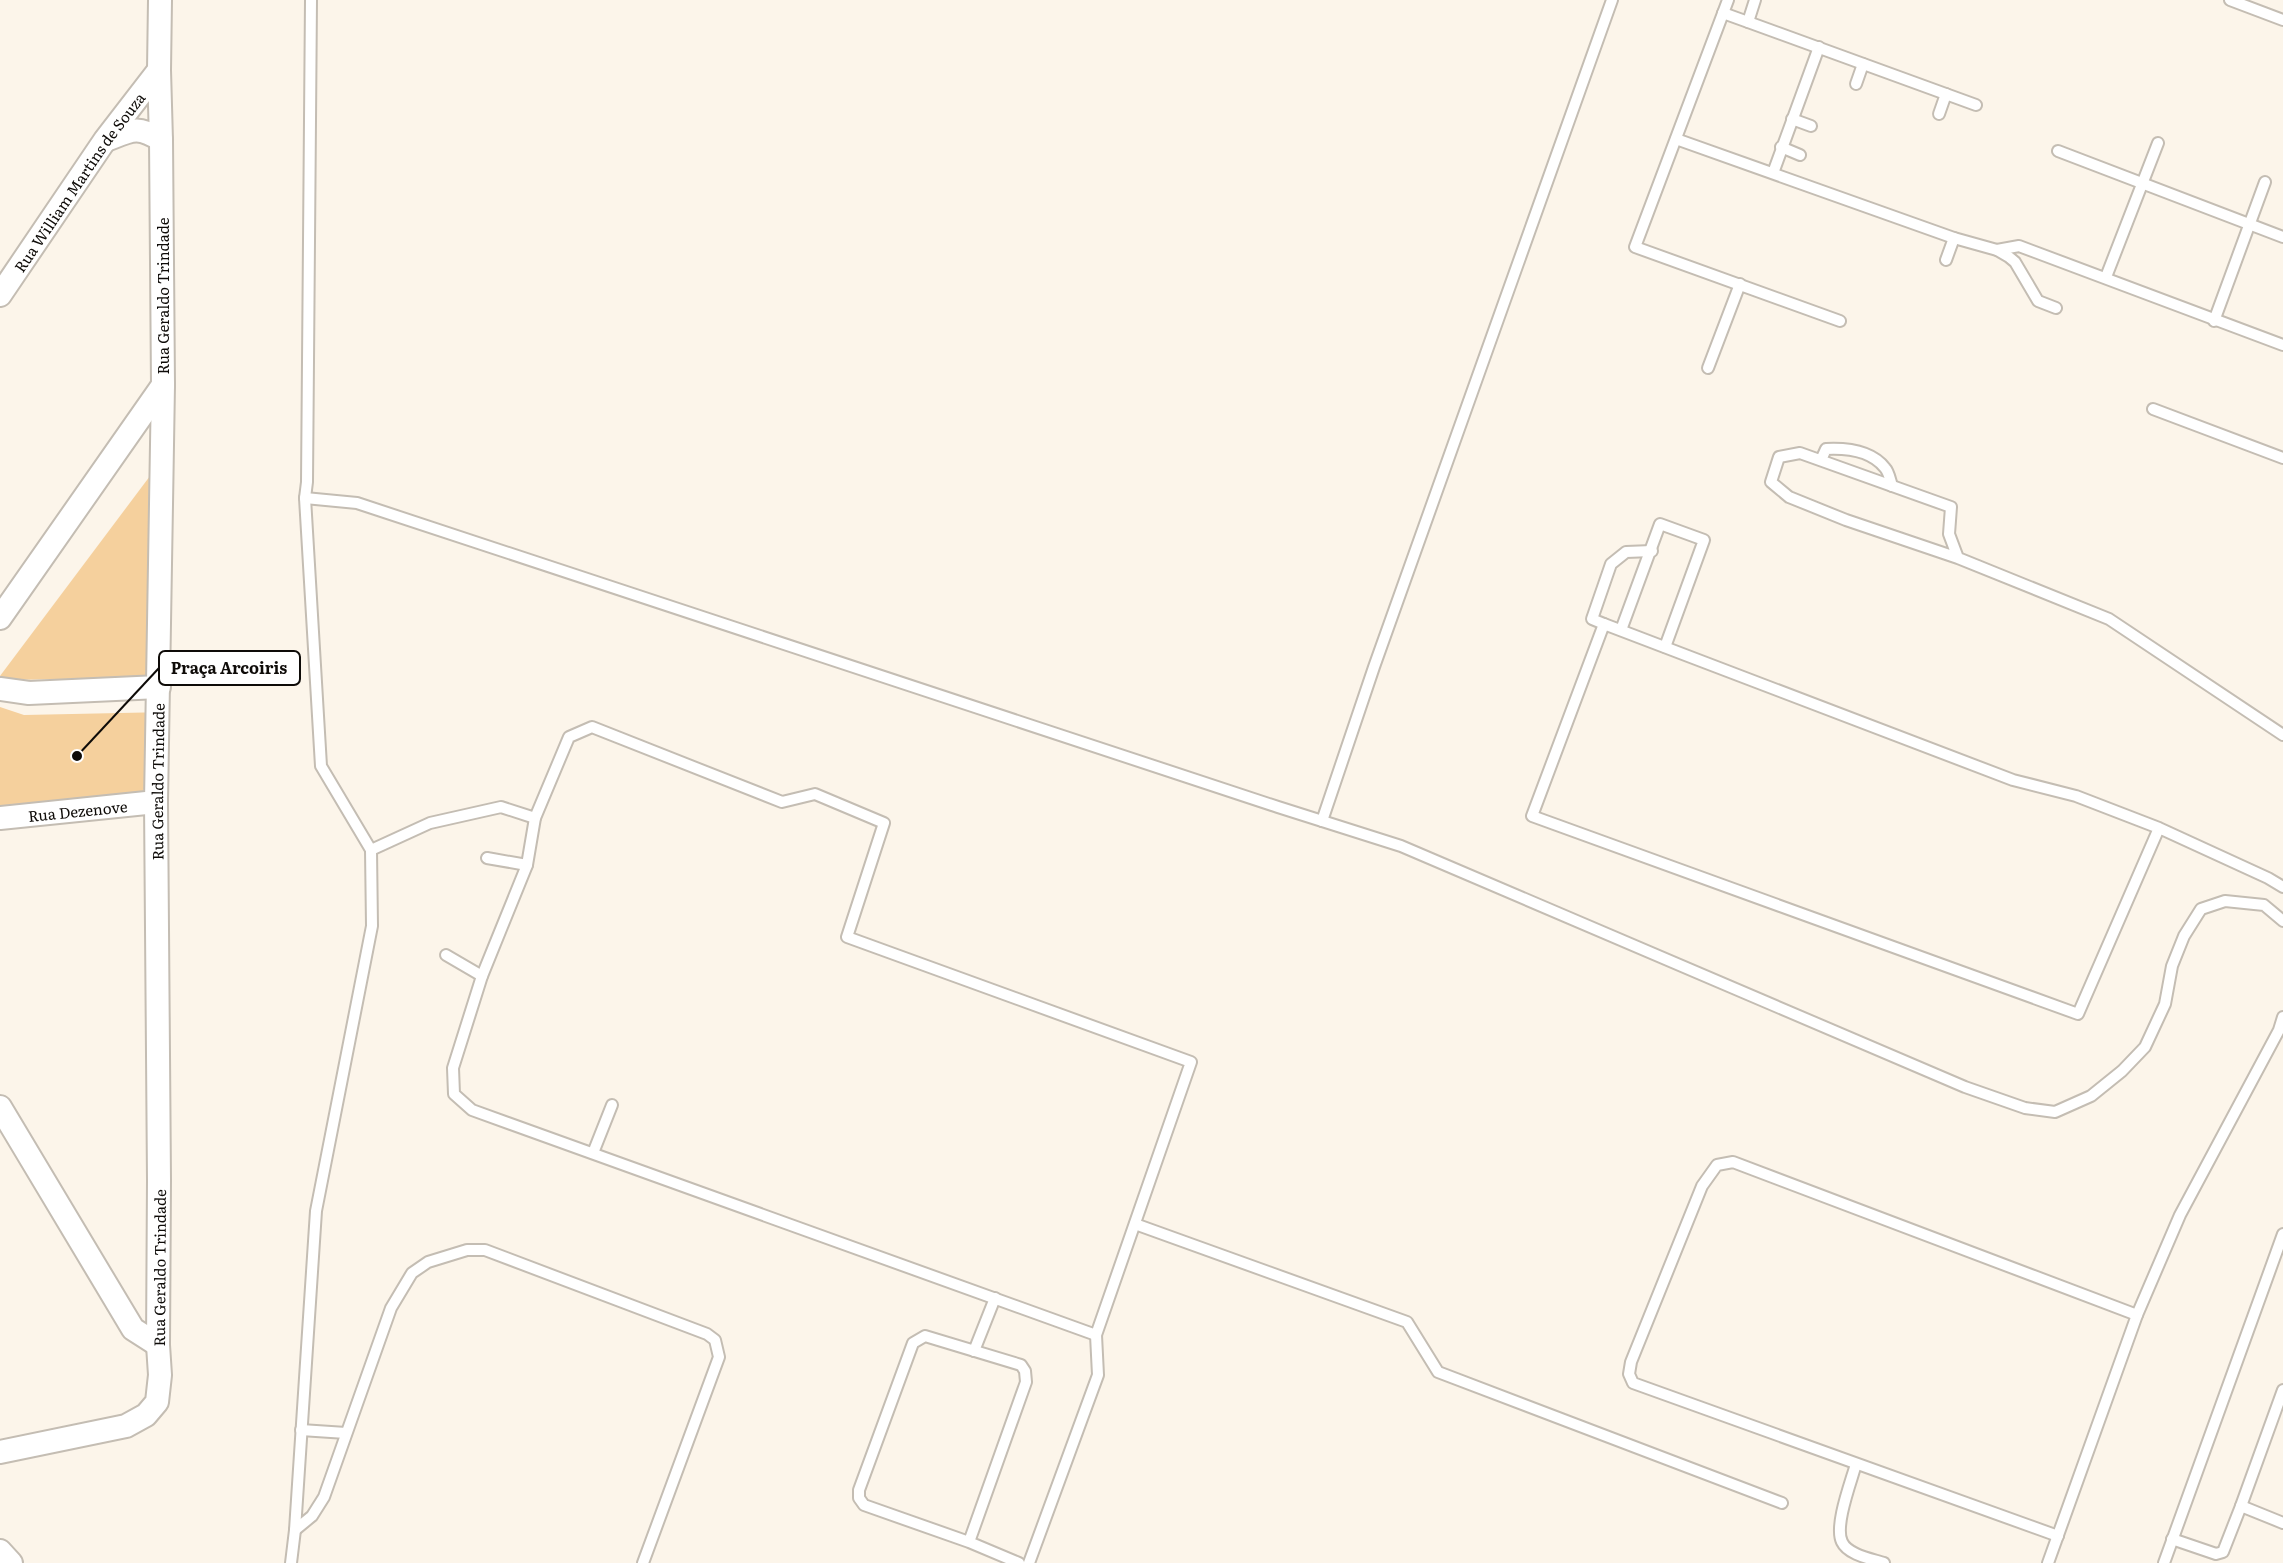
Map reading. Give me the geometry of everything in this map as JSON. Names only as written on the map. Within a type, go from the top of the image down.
[{"type":"street","name":"Rua Geraldo Trindade","points":[[0,1452],[126,1426],[146,1415],[157,1402],[160,1375],[156,802],[163,385],[160,0]]},
{"type":"street","name":"Rua William Martins de Souza","points":[[0,295],[105,140],[159,70]]},
{"type":"street","points":[[105,140],[134,129],[150,133],[161,140]]},
{"type":"street","points":[[0,618],[163,385]]},
{"type":"street","points":[[0,689],[29,693],[159,687]]},
{"type":"street","name":"Rua Dezenove","points":[[0,818],[156,802]]},
{"type":"street","points":[[0,1107],[134,1329],[158,1345]]},
{"type":"street","points":[[0,1551],[11,1563]]},
{"type":"lane","points":[[291,1563],[316,1211],[372,926],[371,850],[321,766],[305,498],[308,470],[311,0]]},
{"type":"lane","points":[[1322,822],[1374,667],[1612,0]]},
{"type":"lane","points":[[1728,0],[1635,247],[1840,321]]},
{"type":"lane","points":[[1748,21],[1755,0]]},
{"type":"lane","points":[[2230,0],[2283,20]]},
{"type":"lane","points":[[1723,13],[1976,105]]},
{"type":"lane","points":[[1773,173],[1819,47]]},
{"type":"lane","points":[[1856,84],[1863,64]]},
{"type":"lane","points":[[1939,114],[1946,94]]},
{"type":"lane","points":[[1792,119],[1812,126]]},
{"type":"lane","points":[[1676,139],[1954,238],[1997,250],[2015,262],[2038,301],[2056,308]]},
{"type":"lane","points":[[2106,277],[2158,143]]},
{"type":"lane","points":[[1781,147],[1800,155]]},
{"type":"lane","points":[[2058,151],[2283,237]]},
{"type":"lane","points":[[2214,321],[2265,182]]},
{"type":"lane","points":[[1947,260],[1954,238]]},
{"type":"lane","points":[[1997,250],[2019,246],[2283,345]]},
{"type":"lane","points":[[1708,368],[1740,285]]},
{"type":"lane","points":[[2153,409],[2283,458]]},
{"type":"lane","points":[[1821,460],[1826,449],[1843,448],[1871,455],[1886,469],[1892,486]]},
{"type":"lane","points":[[1958,558],[1949,534],[1951,507],[1800,453],[1779,457],[1771,482],[1789,497],[1846,520],[1958,558],[2109,619],[2283,735]]},
{"type":"lane","points":[[305,498],[357,503],[1322,822],[1401,846],[1965,1087],[2025,1108],[2055,1112],[2091,1096],[2122,1071],[2145,1047],[2165,1004],[2172,966],[2184,936],[2201,909],[2225,901],[2264,905],[2283,921]]},
{"type":"lane","points":[[1621,630],[1652,551],[1660,524],[1683,532],[1704,541],[1665,647]]},
{"type":"lane","points":[[1652,551],[1626,552],[1611,564],[1592,619],[2013,780],[2076,796],[2160,828],[2283,887]]},
{"type":"lane","points":[[1604,624],[1532,816],[2078,1014],[2160,828]]},
{"type":"lane","points":[[1029,1563],[1098,1375],[1096,1335],[1191,1062],[848,937],[884,823],[815,794],[782,802],[592,728],[569,738],[535,818],[527,865],[482,976],[453,1068],[454,1094],[472,1110],[1096,1335]]},
{"type":"lane","points":[[371,850],[430,823],[501,807],[535,818]]},
{"type":"lane","points":[[487,858],[527,865]]},
{"type":"lane","points":[[446,956],[482,976]]},
{"type":"lane","points":[[2048,1563],[2137,1315],[2180,1215],[2279,1030],[2283,1017]]},
{"type":"lane","points":[[592,1153],[612,1105]]},
{"type":"lane","points":[[2058,1536],[1633,1383],[1629,1374],[1630,1362],[1702,1185],[1717,1165],[1733,1162],[2137,1315]]},
{"type":"lane","points":[[1135,1224],[1407,1322],[1437,1372],[1782,1503]]},
{"type":"lane","points":[[2164,1563],[2283,1234]]},
{"type":"lane","points":[[295,1530],[312,1516],[324,1497],[391,1308],[412,1273],[428,1262],[467,1250],[484,1250],[707,1334],[715,1340],[719,1357],[643,1563]]},
{"type":"lane","points":[[974,1351],[995,1298]]},
{"type":"lane","points":[[969,1542],[1026,1382],[1025,1371],[1021,1365],[925,1336],[913,1343],[859,1490],[859,1498],[864,1504],[969,1542],[1019,1563]]},
{"type":"lane","points":[[2172,1539],[2216,1554],[2223,1552],[2283,1390]]},
{"type":"lane","points":[[301,1430],[346,1433]]},
{"type":"lane","points":[[1856,1464],[1839,1526],[1842,1543],[1851,1551],[1884,1563]]},
{"type":"lane","points":[[2241,1506],[2283,1523]]},
{"type":"lane","points":[[1847,1563],[1851,1551]]},
{"type":"shaded area","points":[[156,468],[147,678],[0,680],[0,676]]},
{"type":"shaded area","points":[[0,707],[24,715],[168,712],[141,798],[0,815]]},
{"type":"place","name":"Praça Arcoiris","points":[[77,756]]}]
